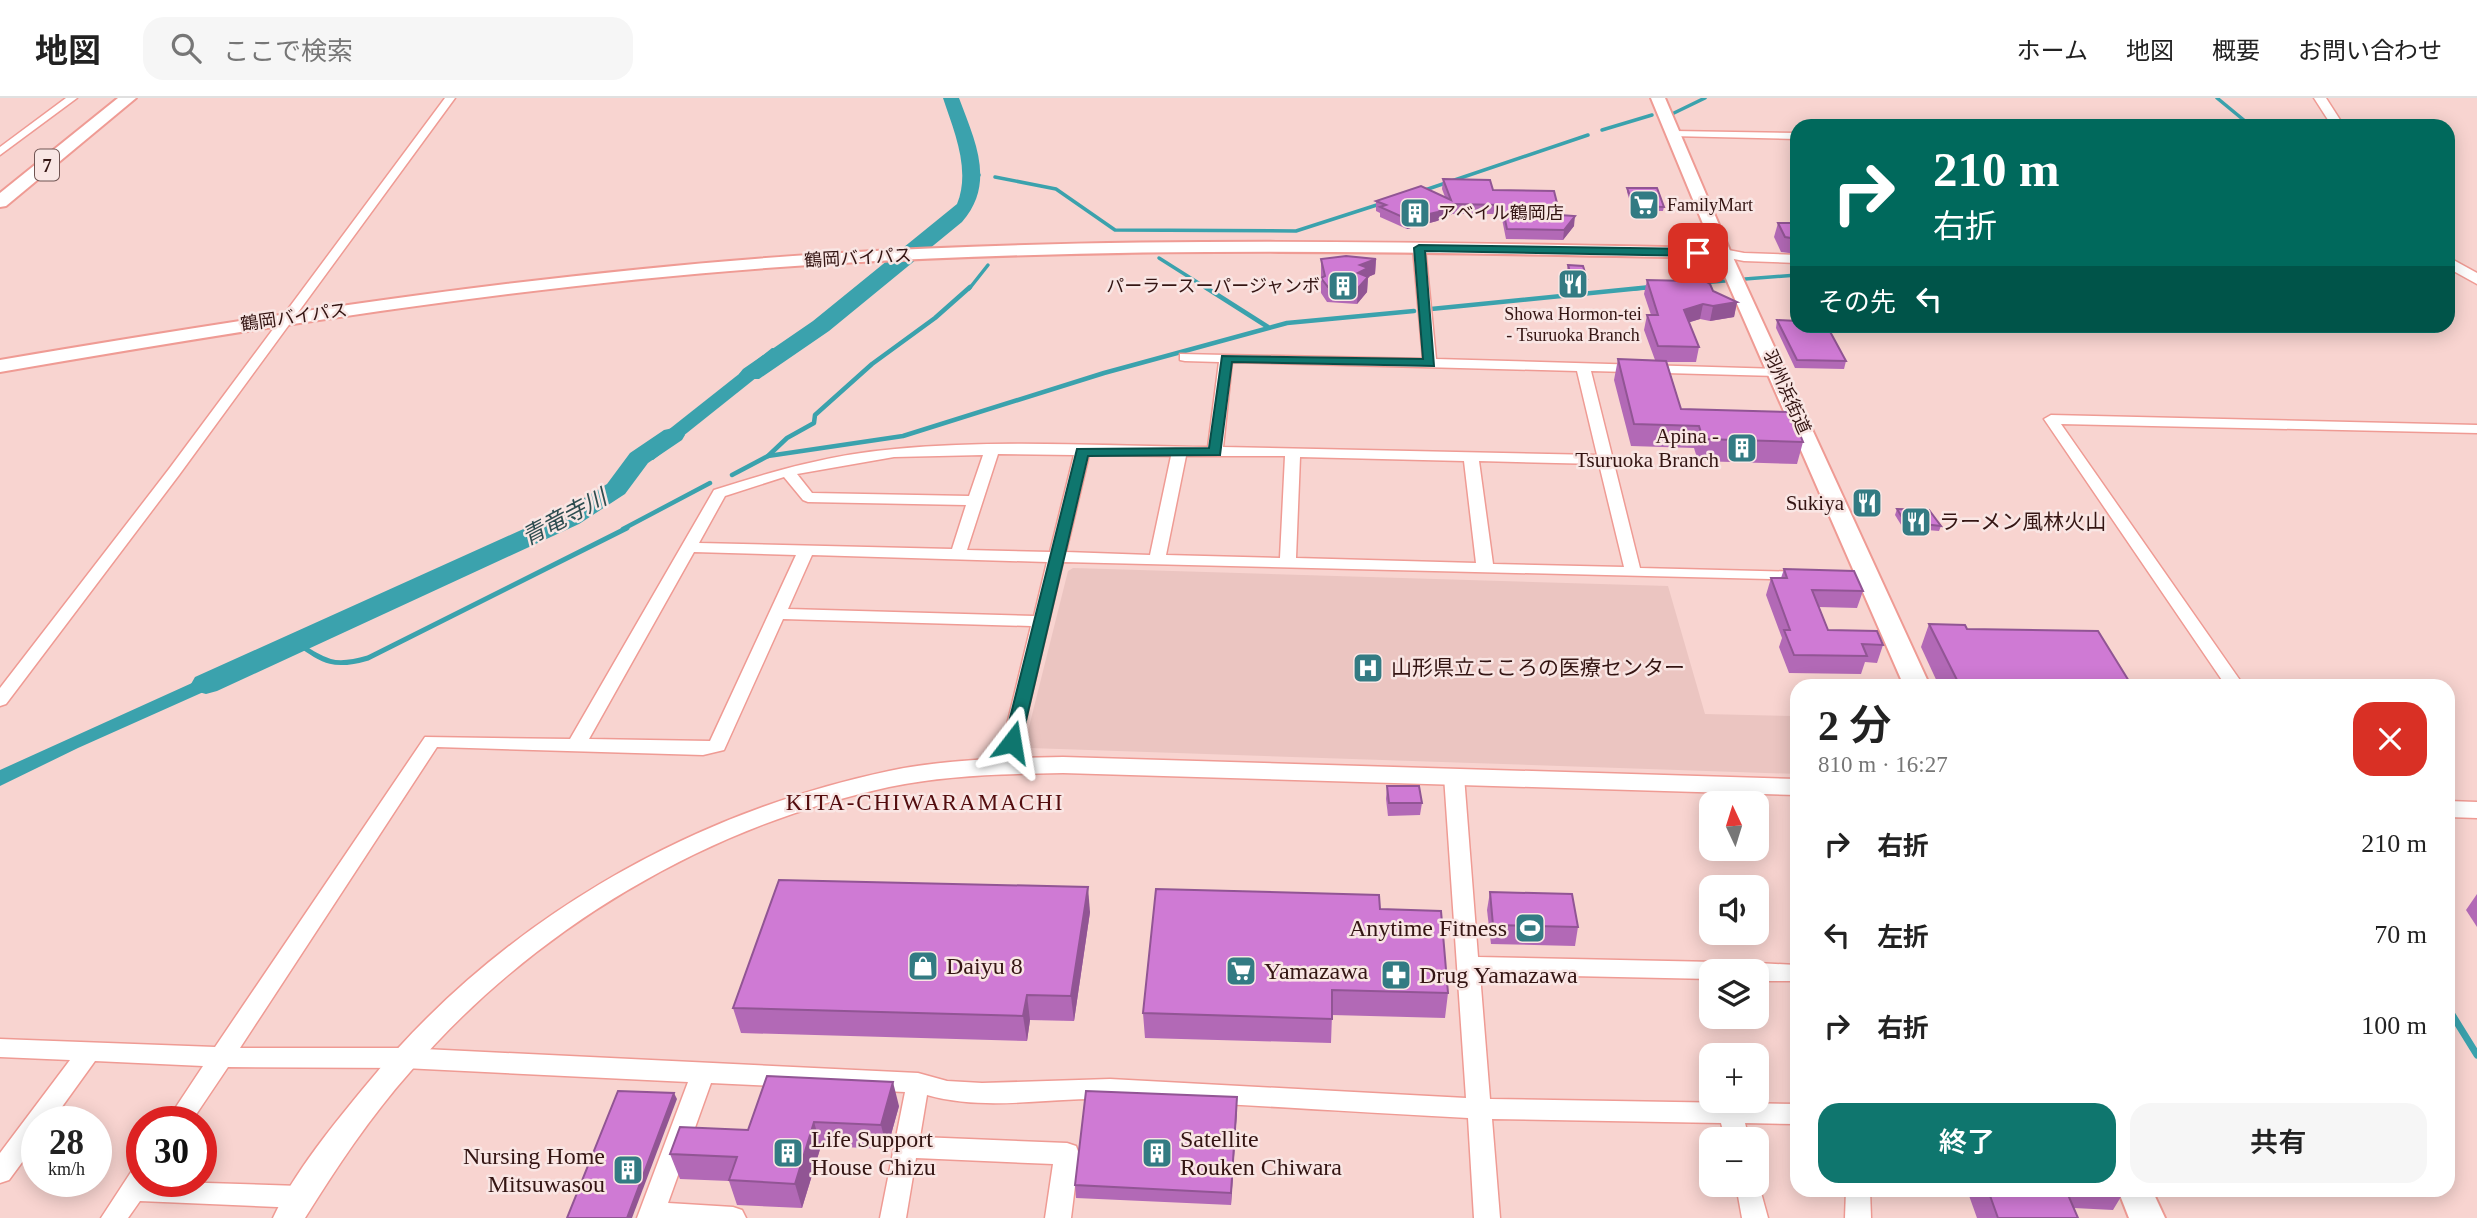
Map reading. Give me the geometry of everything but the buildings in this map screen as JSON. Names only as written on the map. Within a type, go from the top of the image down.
[{"type":"highway","name":"7","points":[[0,202],[128,98]]},
{"type":"main road","name":"羽州浜街道","points":[[1658,98],[1864,579],[1914,679]]},
{"type":"main road","name":"鶴岡バイパス","points":[[0,366],[288,317],[610,278],[852,258],[1191,248],[1419,248],[1723,253]]},
{"type":"main road","points":[[2138,1197],[2147,1218]]},
{"type":"street","points":[[0,152],[72,98]]},
{"type":"street","points":[[0,700],[450,98]]},
{"type":"street","points":[[2320,98],[2334,119]]},
{"type":"street","points":[[1674,134],[1790,136]]},
{"type":"street","points":[[1419,248],[1430,363]]},
{"type":"street","points":[[1723,253],[1744,257],[1790,259]]},
{"type":"street","points":[[2455,266],[2477,280]]},
{"type":"street","points":[[1185,357],[1777,372]]},
{"type":"street","points":[[1215,452],[1226,358]]},
{"type":"street","points":[[1583,367],[1633,572]]},
{"type":"street","points":[[2230,679],[2051,419],[2477,429]]},
{"type":"street","points":[[576,746],[719,494],[787,471],[894,453],[992,450],[1293,452],[1606,460]]},
{"type":"street","points":[[958,554],[992,450]]},
{"type":"street","points":[[1006,766],[1082,452]]},
{"type":"street","points":[[1157,559],[1179,452]]},
{"type":"street","points":[[1288,563],[1293,452]]},
{"type":"street","points":[[1471,457],[1485,568]]},
{"type":"street","points":[[787,471],[808,497],[975,501]]},
{"type":"street","points":[[687,547],[1815,577]]},
{"type":"street","points":[[189,1106],[432,741],[704,750],[717,746],[806,550]]},
{"type":"street","points":[[777,614],[1042,621]]},
{"type":"street","points":[[217,1196],[294,1208],[355,1120],[404,1058],[504,961],[550,927],[653,864],[758,817],[848,789],[922,774],[1006,766],[1114,765],[1790,787]]},
{"type":"street","points":[[1454,776],[1487,1218]]},
{"type":"street","points":[[2455,809],[2477,810]]},
{"type":"street","points":[[1468,965],[1699,971]]},
{"type":"street","points":[[1769,972],[1790,973]]},
{"type":"street","points":[[0,1048],[222,1056],[404,1058],[704,1071],[918,1083],[947,1091],[982,1093],[1164,1091],[1479,1109],[1699,1112]]},
{"type":"street","points":[[49,1106],[90,1051]]},
{"type":"street","points":[[704,1071],[651,1216],[733,1218]]},
{"type":"street","points":[[893,1218],[918,1083]]},
{"type":"street","points":[[1734,1127],[1731,1113],[1790,1114]]},
{"type":"street","points":[[0,1172],[21,1144]]},
{"type":"street","points":[[906,1147],[1067,1154],[1058,1218]]},
{"type":"street","points":[[114,1218],[128,1197]]},
{"type":"street","points":[[1751,1197],[1755,1218]]},
{"type":"street","points":[[1858,1197],[1858,1218]]},
{"type":"shaded area","name":"山形県立こころの医療センター","points":[[1073,568],[1668,586],[1705,714],[1790,716],[1790,774],[1030,748],[1025,743],[1068,571]]},
{"type":"water","points":[[772,348],[791,350],[653,460],[634,457]]},
{"type":"water","points":[[234,664],[246,673],[0,786],[0,770]]},
{"type":"waterway","name":"青竜寺川","points":[[751,374],[821,326],[955,218],[964,207],[971,188],[970,162],[951,98]]},
{"type":"waterway","points":[[1674,113],[1705,98]]},
{"type":"waterway","points":[[2217,98],[2242,119]]},
{"type":"waterway","points":[[1602,130],[1652,115]]},
{"type":"waterway","points":[[1422,191],[1588,135]]},
{"type":"waterway","points":[[971,174],[979,175]]},
{"type":"waterway","points":[[995,177],[1056,189],[1115,230],[1296,231],[1383,203]]},
{"type":"waterway","points":[[1159,258],[1208,289]]},
{"type":"waterway","points":[[969,289],[988,265]]},
{"type":"waterway","points":[[1745,279],[1790,276]]},
{"type":"waterway","points":[[1700,283],[1725,281]]},
{"type":"waterway","points":[[768,456],[787,438],[814,423],[815,415],[872,364],[935,318],[970,287]]},
{"type":"waterway","points":[[1205,287],[1268,327]]},
{"type":"waterway","points":[[1431,309],[1651,287]]},
{"type":"waterway","points":[[1634,289],[1652,287]]},
{"type":"waterway","points":[[768,456],[903,436],[1104,373],[1287,323],[1414,311]]},
{"type":"waterway","name":"青竜寺川","points":[[206,684],[570,518],[616,489],[639,458],[673,435]]},
{"type":"waterway","points":[[732,475],[768,456]]},
{"type":"waterway","points":[[623,529],[710,483]]},
{"type":"waterway","points":[[297,643],[323,659],[338,663],[368,658],[627,528]]},
{"type":"waterway","points":[[2455,1019],[2477,1055]]},
{"type":"place","name":"FamilyMart","points":[[1644,205]]},
{"type":"place","name":"アベイル鶴岡店","points":[[1415,213]]},
{"type":"place","name":"Showa Hormon-tei - Tsuruoka Branch","points":[[1573,284]]},
{"type":"place","name":"パーラースーパージャンボ","points":[[1343,286]]},
{"type":"place","name":"Apina - Tsuruoka Branch","points":[[1742,448]]},
{"type":"place","name":"Sukiya","points":[[1867,503]]},
{"type":"place","name":"ラーメン風林火山","points":[[1916,522]]},
{"type":"place","name":"山形県立こころの医療センター","points":[[1368,668]]},
{"type":"place","name":"Anytime Fitness","points":[[1530,928]]},
{"type":"place","name":"Daiyu 8","points":[[923,966]]},
{"type":"place","name":"Yamazawa","points":[[1241,971]]},
{"type":"place","name":"Drug Yamazawa","points":[[1396,975]]},
{"type":"place","name":"Life Support House Chizu","points":[[788,1153]]},
{"type":"place","name":"Satellite Rouken Chiwara","points":[[1157,1153]]},
{"type":"place","name":"Nursing Home Mitsuwasou","points":[[628,1170]]},
{"type":"district","name":"KITA-CHIWARAMACHI","points":[[925,802]]},
{"type":"route","points":[[1012,742],[1082,452],[1215,452],[1226,358],[1430,363],[1419,248],[1698,253]]}]
